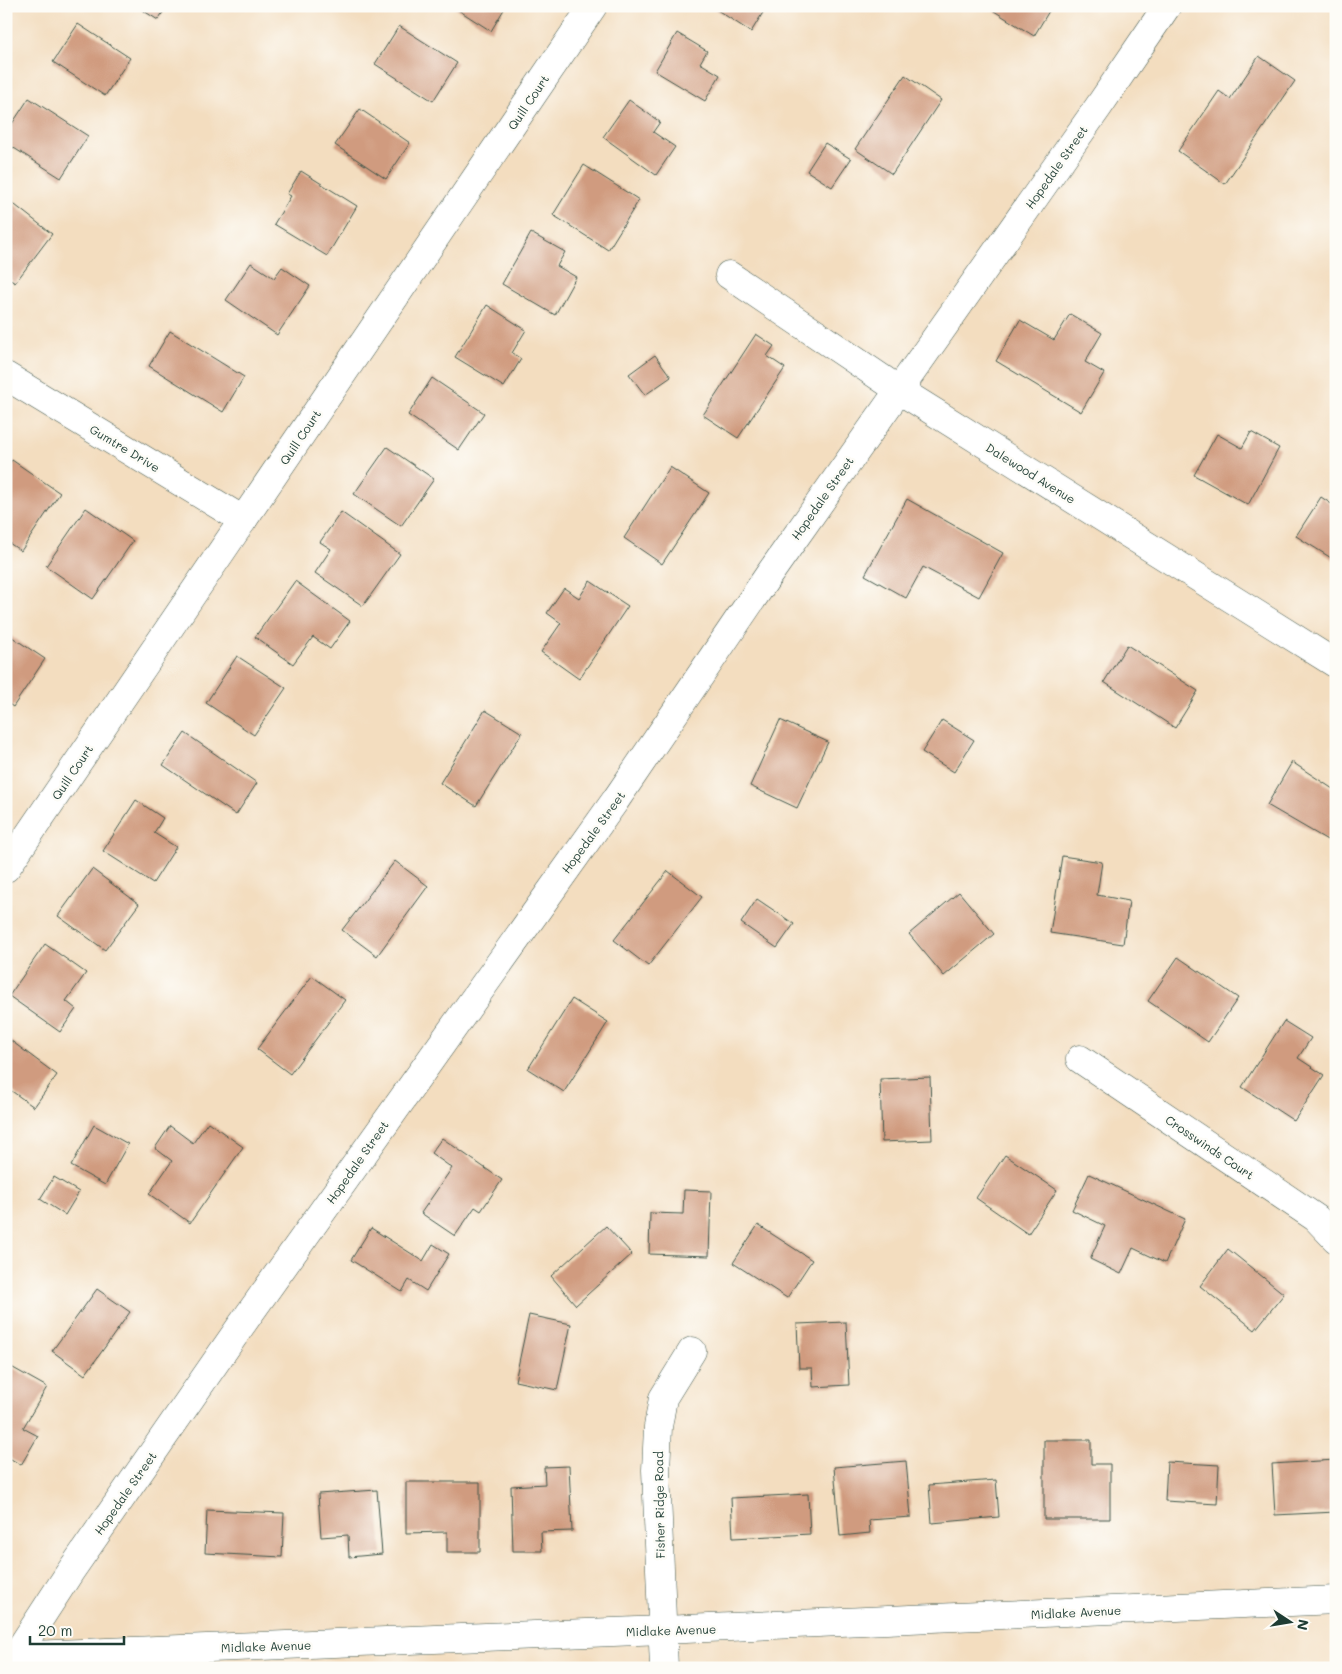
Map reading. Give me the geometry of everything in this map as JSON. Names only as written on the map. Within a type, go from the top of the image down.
[{"type":"street","name":"Quill Court","points":[[6,868],[593,6]]},
{"type":"street","name":"Hopedale Street","points":[[11,1656],[234,1335],[615,801],[768,576],[1099,106],[1166,6]]},
{"type":"street","name":"Dalewood Avenue","points":[[729,275],[899,390],[1336,664]]},
{"type":"street","name":"Gumtre Drive","points":[[6,376],[244,520]]},
{"type":"street","name":"Crosswinds Court","points":[[1080,1060],[1316,1218],[1336,1239]]},
{"type":"street","name":"Fisher Ridge Road","points":[[664,1668],[656,1470],[658,1427],[663,1398],[692,1351]]},
{"type":"street","name":"Midlake Avenue","points":[[11,1656],[663,1630],[1336,1600]]},
{"type":"building","points":[[136,6],[167,6],[158,20]]},
{"type":"building","points":[[452,6],[506,6],[491,31]]},
{"type":"building","points":[[711,6],[767,6],[751,32]]},
{"type":"building","points":[[986,6],[1052,6],[1034,36]]},
{"type":"building","points":[[78,24],[130,58],[105,96],[53,62]]},
{"type":"building","points":[[399,26],[457,63],[433,101],[375,64]]},
{"type":"building","points":[[677,33],[707,51],[700,63],[720,75],[705,101],[655,71]]},
{"type":"building","points":[[1259,56],[1295,81],[1225,184],[1178,151],[1219,91],[1230,99]]},
{"type":"building","points":[[905,75],[941,100],[892,174],[855,149]]},
{"type":"building","points":[[29,98],[88,136],[61,178],[6,143],[6,133]]},
{"type":"building","points":[[629,100],[660,122],[653,132],[675,147],[656,175],[603,137]]},
{"type":"building","points":[[360,109],[410,143],[386,179],[335,145]]},
{"type":"building","points":[[825,143],[851,159],[832,187],[807,171]]},
{"type":"building","points":[[584,165],[639,200],[608,250],[553,215]]},
{"type":"building","points":[[301,171],[357,206],[327,256],[274,224],[291,196],[287,194]]},
{"type":"building","points":[[6,198],[52,234],[15,283],[6,277]]},
{"type":"building","points":[[531,233],[565,252],[557,266],[576,277],[555,315],[502,284]]},
{"type":"building","points":[[251,263],[274,278],[282,267],[310,286],[277,335],[226,300]]},
{"type":"building","points":[[487,305],[526,330],[512,353],[521,359],[504,387],[455,357]]},
{"type":"building","points":[[1070,314],[1102,333],[1085,362],[1104,373],[1081,412],[996,361],[1020,320],[1054,340]]},
{"type":"building","points":[[170,331],[244,377],[223,412],[149,366]]},
{"type":"building","points":[[756,334],[774,346],[767,356],[785,368],[738,438],[703,415]]},
{"type":"building","points":[[655,355],[671,377],[645,395],[629,374]]},
{"type":"building","points":[[432,378],[484,413],[459,450],[408,415]]},
{"type":"building","points":[[1251,432],[1279,448],[1248,505],[1194,475],[1217,434],[1242,448]]},
{"type":"building","points":[[387,447],[434,479],[401,526],[354,494]]},
{"type":"building","points":[[12,460],[60,493],[21,551],[6,541],[6,468]]},
{"type":"building","points":[[670,467],[709,493],[662,564],[624,538]]},
{"type":"building","points":[[1321,497],[1336,507],[1336,561],[1296,536]]},
{"type":"building","points":[[907,499],[1003,553],[979,597],[923,567],[906,598],[865,575]]},
{"type":"building","points":[[86,508],[133,541],[93,599],[46,566]]},
{"type":"building","points":[[341,512],[400,554],[363,606],[315,573],[331,549],[320,542]]},
{"type":"building","points":[[295,581],[350,621],[330,649],[313,637],[293,664],[255,637]]},
{"type":"building","points":[[590,581],[628,606],[579,679],[541,652],[561,623],[547,613],[564,588],[579,598]]},
{"type":"building","points":[[6,633],[45,659],[13,707],[6,702]]},
{"type":"building","points":[[1127,645],[1198,691],[1175,728],[1104,682]]},
{"type":"building","points":[[237,656],[286,688],[254,735],[206,703]]},
{"type":"building","points":[[485,710],[522,733],[476,806],[440,783]]},
{"type":"building","points":[[780,720],[828,742],[797,808],[750,786]]},
{"type":"building","points":[[942,720],[974,740],[954,772],[922,752]]},
{"type":"building","points":[[185,733],[257,783],[236,815],[163,765]]},
{"type":"building","points":[[1292,762],[1336,791],[1336,845],[1267,805]]},
{"type":"building","points":[[136,800],[163,818],[154,833],[176,847],[153,883],[103,851]]},
{"type":"building","points":[[1062,856],[1102,862],[1097,895],[1129,901],[1123,944],[1050,933]]},
{"type":"building","points":[[395,861],[428,886],[377,956],[342,930]]},
{"type":"building","points":[[92,869],[139,904],[105,950],[58,916]]},
{"type":"building","points":[[668,871],[702,897],[648,966],[614,940]]},
{"type":"building","points":[[959,892],[994,934],[944,976],[909,934]]},
{"type":"building","points":[[757,899],[794,924],[777,948],[741,923]]},
{"type":"building","points":[[45,944],[86,973],[66,1001],[76,1009],[60,1032],[9,996]]},
{"type":"building","points":[[1178,957],[1238,998],[1208,1042],[1148,1001]]},
{"type":"building","points":[[312,976],[345,1000],[290,1074],[257,1049]]},
{"type":"building","points":[[572,999],[608,1022],[564,1092],[528,1069]]},
{"type":"building","points":[[1284,1021],[1311,1038],[1298,1058],[1324,1075],[1294,1121],[1242,1087]]},
{"type":"building","points":[[6,1037],[57,1075],[34,1107],[6,1087]]},
{"type":"building","points":[[930,1077],[932,1140],[882,1142],[880,1079]]},
{"type":"building","points":[[208,1122],[243,1147],[190,1223],[149,1194],[172,1161],[155,1148],[170,1126],[193,1143]]},
{"type":"building","points":[[94,1125],[128,1144],[105,1185],[71,1166]]},
{"type":"building","points":[[442,1138],[502,1180],[481,1211],[475,1207],[455,1236],[421,1213],[452,1168],[431,1153]]},
{"type":"building","points":[[1005,1155],[1057,1190],[1028,1234],[976,1198]]},
{"type":"building","points":[[1089,1174],[1185,1219],[1165,1263],[1133,1248],[1121,1274],[1090,1259],[1105,1226],[1072,1210]]},
{"type":"building","points":[[54,1177],[79,1192],[65,1215],[40,1199]]},
{"type":"building","points":[[684,1190],[711,1191],[709,1256],[649,1254],[650,1213],[683,1214]]},
{"type":"building","points":[[758,1225],[812,1260],[787,1298],[733,1263]]},
{"type":"building","points":[[606,1226],[632,1254],[576,1305],[551,1276]]},
{"type":"building","points":[[371,1228],[423,1261],[433,1244],[449,1254],[426,1291],[409,1280],[402,1292],[351,1260]]},
{"type":"building","points":[[1228,1249],[1284,1294],[1255,1330],[1200,1286]]},
{"type":"building","points":[[97,1289],[130,1312],[85,1375],[52,1351]]},
{"type":"building","points":[[529,1315],[571,1324],[557,1390],[515,1381]]},
{"type":"building","points":[[846,1322],[849,1385],[813,1387],[812,1368],[799,1368],[797,1324]]},
{"type":"building","points":[[6,1364],[47,1387],[23,1428],[38,1436],[21,1465],[6,1456]]},
{"type":"building","points":[[1044,1440],[1091,1440],[1091,1464],[1110,1464],[1110,1519],[1044,1519]]},
{"type":"building","points":[[1335,1460],[1336,1512],[1275,1515],[1272,1464]]},
{"type":"building","points":[[906,1461],[911,1517],[869,1520],[870,1533],[840,1536],[834,1467]]},
{"type":"building","points":[[1167,1462],[1219,1465],[1217,1504],[1165,1501]]},
{"type":"building","points":[[569,1466],[572,1531],[541,1532],[542,1551],[513,1551],[511,1486],[545,1484],[544,1467]]},
{"type":"building","points":[[996,1480],[999,1517],[932,1523],[929,1485]]},
{"type":"building","points":[[406,1482],[480,1482],[480,1552],[447,1552],[447,1532],[406,1533]]},
{"type":"building","points":[[377,1490],[382,1554],[349,1557],[348,1535],[321,1537],[318,1494]]},
{"type":"building","points":[[808,1494],[810,1534],[733,1538],[731,1498]]},
{"type":"building","points":[[207,1510],[284,1513],[282,1557],[205,1553]]}]
